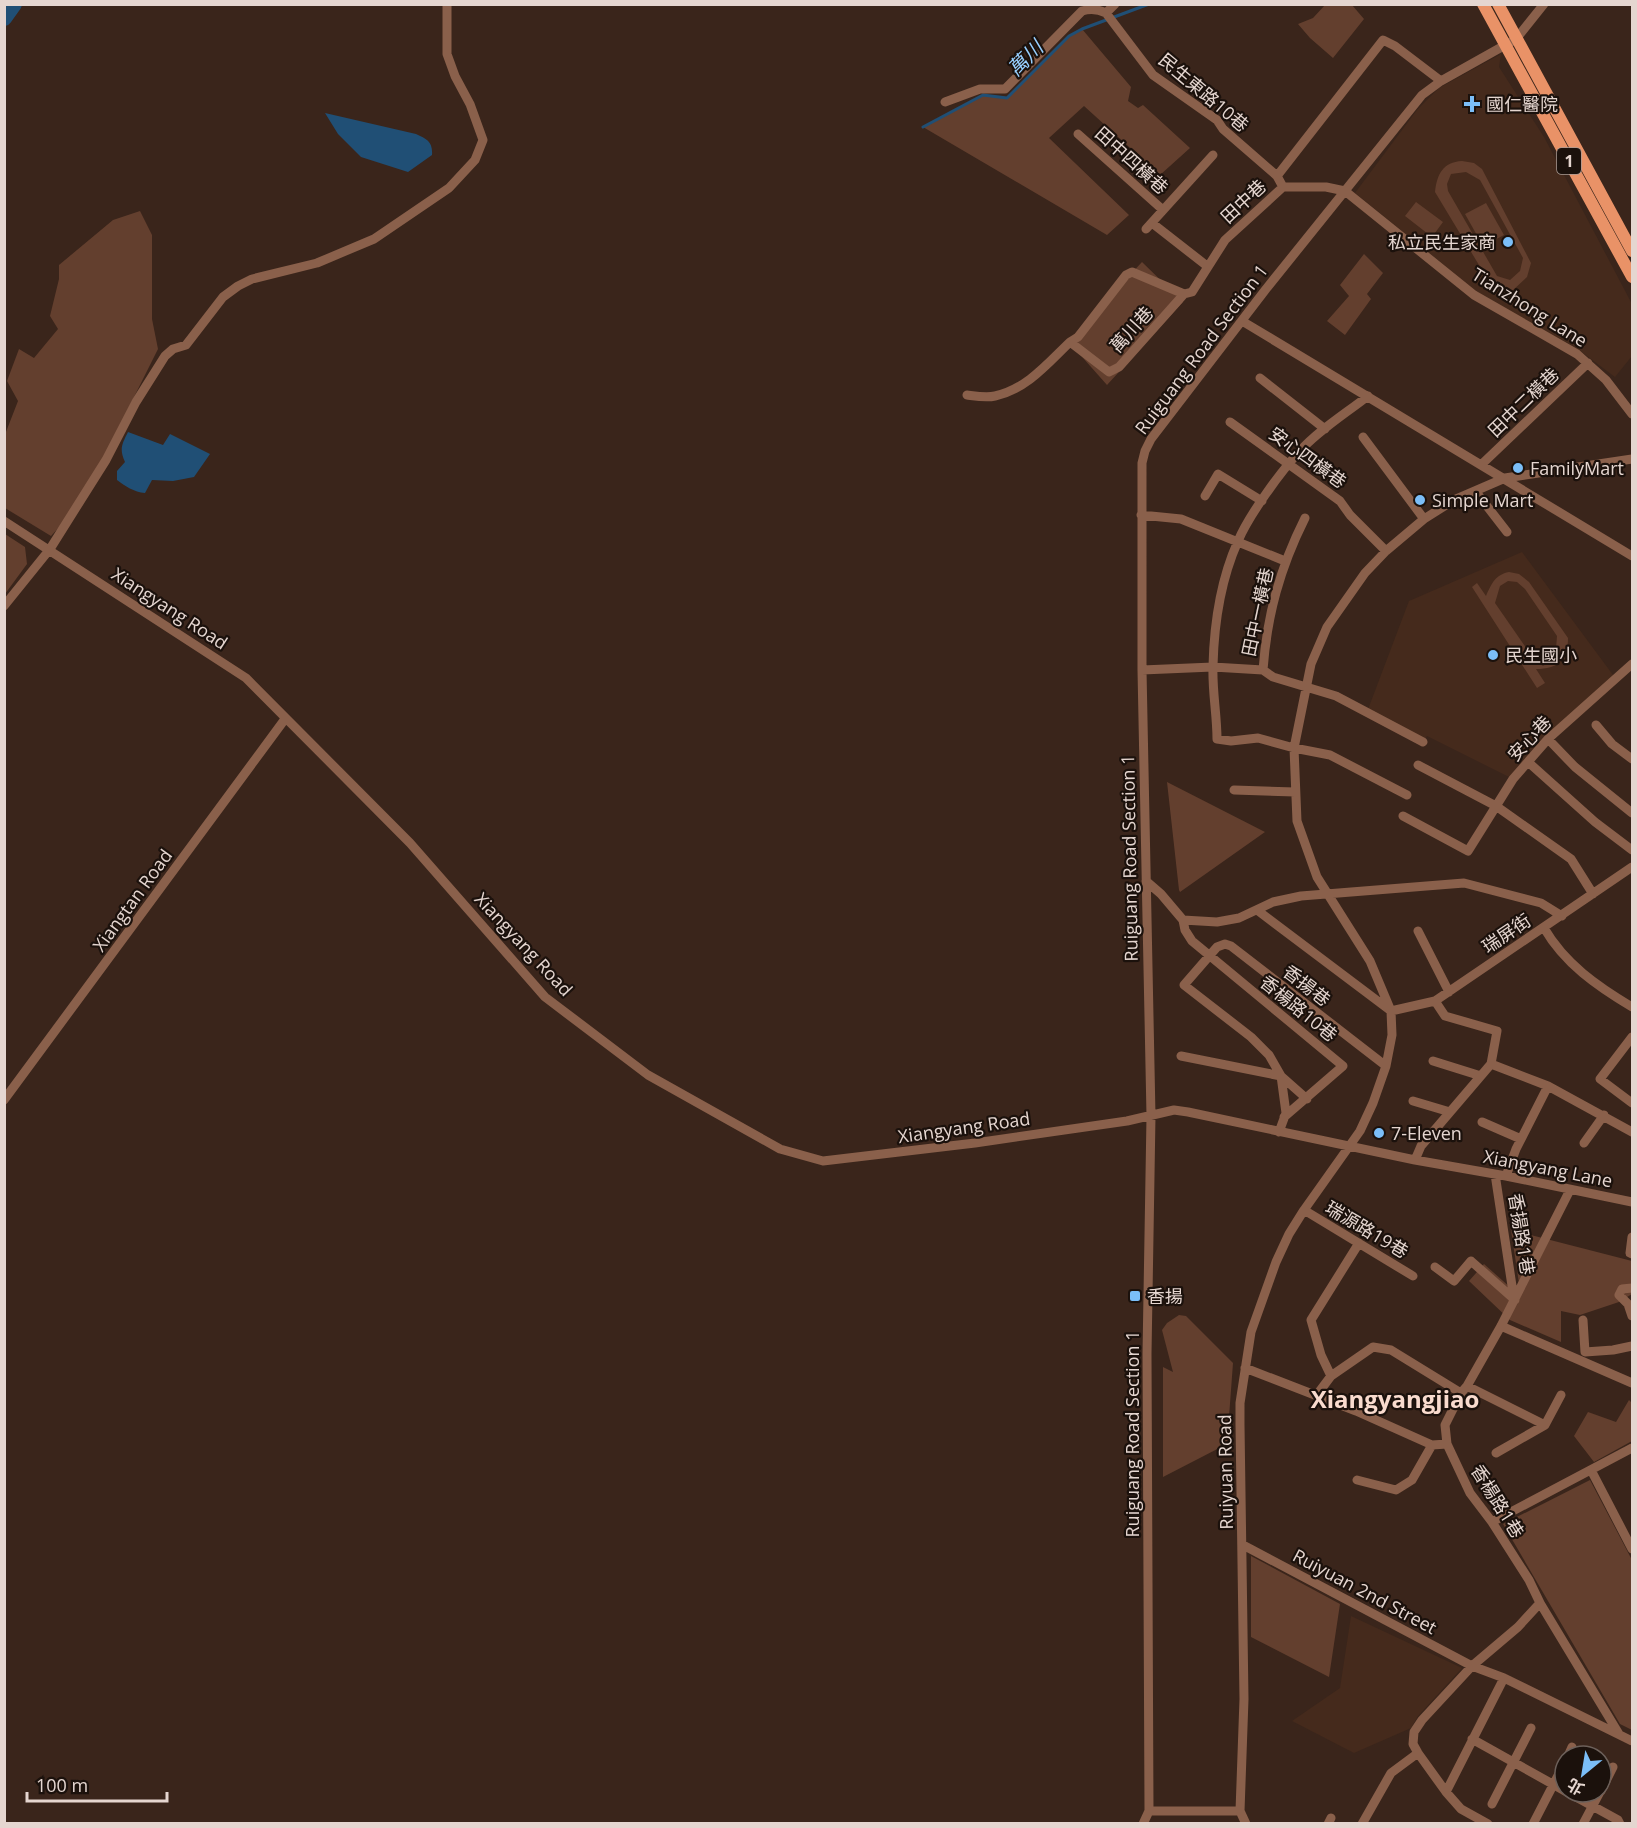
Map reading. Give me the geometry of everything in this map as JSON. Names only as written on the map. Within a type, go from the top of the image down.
[{"type":"main road","name":"1","points":[[1483,4],[1510,42],[1632,251]]},
{"type":"main road","name":"1","points":[[1498,4],[1510,42],[1632,277]]},
{"type":"street","points":[[4,606],[50,549],[106,460],[136,402],[165,356],[173,349],[186,345],[223,297],[252,279],[317,263],[374,239],[449,188],[475,160],[483,140],[447,54],[447,4]]},
{"type":"street","points":[[945,102],[980,89],[1005,89],[1082,11],[1088,9],[1106,13],[1115,4]]},
{"type":"street","points":[[1510,42],[1544,4]]},
{"type":"street","name":"民生東路10巷","points":[[1106,13],[1153,75],[1217,120],[1222,129],[1277,176],[1283,187]]},
{"type":"street","points":[[1277,176],[1383,40],[1395,46],[1440,81]]},
{"type":"street","name":"Ruiguang Road Section 1","points":[[1143,1824],[1149,1811],[1147,1354],[1151,1116],[1142,670],[1141,516],[1144,451],[1242,321],[1422,95],[1440,81],[1510,42]]},
{"type":"street","name":"田中四橫巷","points":[[1078,134],[1163,210]]},
{"type":"street","name":"田中四橫巷","points":[[1207,266],[1149,226],[1213,155]]},
{"type":"street","name":"田中巷","points":[[1188,293],[1225,240],[1283,187],[1326,187],[1345,191]]},
{"type":"street","name":"Tianzhong Lane","points":[[1345,191],[1474,295],[1577,354],[1606,380],[1632,414]]},
{"type":"street","name":"萬川巷","points":[[967,395],[994,396],[1018,387],[1042,371],[1070,342],[1078,337],[1126,274],[1132,272],[1188,293],[1119,367],[1109,372],[1070,342]]},
{"type":"street","points":[[1242,321],[1632,556]]},
{"type":"street","name":"田中二橫巷","points":[[1482,464],[1588,363]]},
{"type":"street","name":"安心四橫巷","points":[[1260,378],[1325,429]]},
{"type":"street","name":"田中一橫巷","points":[[1294,748],[1258,738],[1231,741],[1217,739],[1213,667],[1220,595],[1238,540],[1262,501],[1289,464],[1300,450],[1368,396]]},
{"type":"street","name":"安心四橫巷","points":[[1230,422],[1340,501],[1350,515],[1386,550]]},
{"type":"street","points":[[1363,438],[1424,519]]},
{"type":"street","points":[[1352,1146],[1368,1115],[1386,1066],[1392,1035],[1391,1011],[1370,961],[1317,877],[1297,821],[1294,748],[1311,664],[1327,627],[1365,573],[1386,550],[1424,519],[1454,500],[1505,478],[1632,459]]},
{"type":"street","points":[[1205,496],[1218,474],[1262,501]]},
{"type":"street","points":[[1476,492],[1507,532]]},
{"type":"street","name":"田中一橫巷","points":[[1141,516],[1181,519],[1238,540],[1285,561]]},
{"type":"street","name":"田中一橫巷","points":[[1263,670],[1265,637],[1285,561],[1305,518]]},
{"type":"street","name":"Xiangyang Road","points":[[4,521],[246,678],[410,843],[545,997],[648,1075],[780,1149],[823,1161],[975,1143],[1151,1116]]},
{"type":"street","name":"安心巷","points":[[1403,816],[1468,851],[1513,779],[1548,738],[1632,664]]},
{"type":"street","name":"田中一橫巷","points":[[1142,670],[1213,667],[1263,670],[1274,677],[1306,687]]},
{"type":"street","points":[[1306,687],[1336,696],[1423,742]]},
{"type":"street","name":"Xiangtan Road","points":[[4,1100],[27,1072],[285,719]]},
{"type":"street","points":[[1596,725],[1612,744],[1632,759]]},
{"type":"street","points":[[1548,738],[1575,767],[1632,813]]},
{"type":"street","points":[[1294,748],[1330,755],[1407,795]]},
{"type":"street","points":[[1528,762],[1595,822],[1632,850]]},
{"type":"street","points":[[1418,765],[1496,806],[1571,859],[1593,894]]},
{"type":"street","points":[[1234,790],[1295,792]]},
{"type":"street","name":"瑞屏街","points":[[1391,1011],[1435,1001],[1632,867]]},
{"type":"street","name":"香楊路10巷","points":[[1146,881],[1161,894],[1183,920],[1185,930],[1192,941],[1343,1066],[1284,1117]]},
{"type":"street","points":[[1183,920],[1217,922],[1239,918],[1273,902],[1326,893],[1464,883],[1541,903],[1562,916]]},
{"type":"street","name":"香揚巷","points":[[1257,910],[1391,1011]]},
{"type":"street","points":[[1544,928],[1555,947],[1575,967],[1632,1007]]},
{"type":"street","points":[[1418,931],[1449,992]]},
{"type":"street","name":"香揚巷","points":[[1208,956],[1216,947],[1225,944],[1231,946],[1386,1066]]},
{"type":"street","points":[[1208,956],[1184,985],[1251,1037],[1269,1055],[1281,1076],[1307,1098]]},
{"type":"street","points":[[1414,1160],[1421,1146],[1491,1064],[1497,1031],[1445,1016],[1435,1001]]},
{"type":"street","points":[[1632,1037],[1600,1079],[1632,1103]]},
{"type":"street","points":[[1181,1056],[1281,1076]]},
{"type":"street","points":[[1433,1061],[1481,1076]]},
{"type":"street","points":[[1491,1064],[1548,1086],[1632,1132]]},
{"type":"street","points":[[1279,1132],[1284,1117],[1281,1076]]},
{"type":"street","points":[[1506,1176],[1521,1139],[1548,1086]]},
{"type":"street","points":[[1413,1101],[1450,1112]]},
{"type":"street","name":"Xiangyang Lane","points":[[1151,1116],[1174,1110],[1188,1112],[1414,1160],[1632,1202]]},
{"type":"street","points":[[1584,1143],[1604,1115]]},
{"type":"street","points":[[1482,1122],[1521,1139]]},
{"type":"street","name":"Ruiyuan Road","points":[[1245,1823],[1240,1811],[1244,1699],[1240,1403],[1245,1368],[1251,1332],[1260,1302],[1282,1248],[1304,1210],[1352,1146]]},
{"type":"street","name":"香揚路1巷","points":[[1495,1174],[1515,1300]]},
{"type":"street","points":[[1245,1368],[1356,1411],[1432,1445],[1447,1444],[1445,1425],[1515,1300],[1570,1190]]},
{"type":"street","name":"瑞源路19巷","points":[[1304,1210],[1413,1276]]},
{"type":"street","points":[[1632,1237],[1630,1253],[1632,1254]]},
{"type":"street","points":[[1331,1376],[1321,1355],[1311,1320],[1359,1243]]},
{"type":"street","name":"香揚路1巷","points":[[1435,1267],[1454,1281],[1472,1261],[1515,1300]]},
{"type":"street","points":[[1632,1288],[1622,1289],[1619,1295],[1628,1304],[1632,1316]]},
{"type":"street","points":[[1583,1320],[1585,1352],[1632,1346]]},
{"type":"street","points":[[1501,1326],[1632,1383]]},
{"type":"street","points":[[1316,1396],[1331,1376],[1373,1347],[1391,1350],[1464,1389],[1545,1425]]},
{"type":"street","points":[[1496,1453],[1545,1425],[1562,1395]]},
{"type":"street","name":"香楊路1巷","points":[[1447,1444],[1470,1493],[1492,1522],[1529,1580],[1540,1603]]},
{"type":"street","points":[[1357,1480],[1396,1490],[1412,1480],[1432,1445]]},
{"type":"street","points":[[1492,1522],[1632,1448]]},
{"type":"street","points":[[1591,1470],[1632,1549]]},
{"type":"street","name":"Ruiyuan 2nd Street","points":[[1243,1545],[1472,1666]]},
{"type":"street","points":[[1488,1824],[1461,1809],[1446,1792],[1413,1744],[1414,1732],[1422,1720],[1472,1666],[1518,1627],[1540,1603],[1620,1736]]},
{"type":"street","points":[[1472,1666],[1504,1678],[1632,1742]]},
{"type":"street","points":[[1446,1792],[1504,1678]]},
{"type":"street","points":[[1492,1804],[1531,1728]]},
{"type":"street","points":[[1472,1739],[1553,1783]]},
{"type":"street","points":[[1362,1824],[1391,1773],[1418,1753]]},
{"type":"street","points":[[1533,1824],[1553,1786]]},
{"type":"street","points":[[1589,1804],[1618,1820],[1620,1824]]},
{"type":"street","points":[[1583,1824],[1593,1806]]},
{"type":"street","points":[[1149,1811],[1240,1811]]},
{"type":"shaded area","points":[[1325,5],[1352,5],[1364,19],[1333,58],[1298,24],[1313,18]]},
{"type":"shaded area","points":[[1082,29],[1131,87],[1128,101],[1138,108],[1143,105],[1190,148],[1160,175],[1084,106],[1049,138],[1129,215],[1107,235],[923,127],[983,95],[1007,98],[1069,36]]},
{"type":"shaded area","name":"私立民生家商","points":[[1501,54],[1499,67],[1544,137],[1632,304],[1632,356],[1615,377],[1575,347],[1476,291],[1355,193],[1417,110],[1439,88]]},
{"type":"shaded area","points":[[1455,162],[1474,163],[1482,169],[1531,263],[1527,277],[1512,291],[1491,285],[1435,192],[1442,170]],"holes":[[[1466,172],[1480,180],[1523,258],[1520,271],[1510,280],[1497,276],[1448,191],[1447,184],[1451,174]]]},
{"type":"shaded area","points":[[1416,202],[1443,222],[1432,237],[1405,216]]},
{"type":"shaded area","points":[[1486,203],[1504,235],[1483,246],[1465,214]]},
{"type":"shaded area","points":[[140,211],[152,235],[152,319],[158,349],[105,455],[62,524],[51,536],[5,508],[4,437],[18,401],[7,381],[19,349],[34,358],[58,329],[50,316],[59,279],[59,265],[113,220]]},
{"type":"shaded area","points":[[1364,254],[1383,273],[1367,294],[1371,299],[1345,335],[1327,321],[1349,296],[1340,285]]},
{"type":"shaded area","points":[[1142,262],[1183,302],[1107,385],[1068,341]]},
{"type":"shaded area","points":[[5,534],[25,547],[27,564],[5,594]]},
{"type":"shaded area","name":"民生國小","points":[[1522,552],[1616,679],[1513,779],[1427,736],[1423,742],[1367,712],[1409,601]]},
{"type":"shaded area","points":[[1509,572],[1519,574],[1529,582],[1568,638],[1566,652],[1560,662],[1544,669],[1536,669],[1545,683],[1537,688],[1472,587],[1477,583],[1486,596],[1494,580]],"holes":[[[1508,581],[1517,582],[1525,589],[1557,636],[1556,649],[1546,658],[1531,655],[1495,603],[1500,586]]]},
{"type":"shaded area","points":[[1167,782],[1265,832],[1180,892],[1179,890]]},
{"type":"shaded area","points":[[1511,1230],[1632,1261],[1632,1294],[1619,1302],[1580,1315],[1561,1311],[1561,1342],[1510,1320],[1469,1281],[1484,1264],[1521,1297]]},
{"type":"shaded area","points":[[1179,1315],[1186,1316],[1233,1363],[1227,1444],[1163,1477],[1163,1367],[1173,1372],[1162,1330],[1167,1323]]},
{"type":"shaded area","points":[[1629,1400],[1632,1403],[1632,1441],[1594,1462],[1574,1436],[1588,1412],[1616,1422]]},
{"type":"shaded area","points":[[1590,1480],[1632,1560],[1632,1730],[1620,1724],[1503,1524]]},
{"type":"shaded area","points":[[1251,1556],[1340,1604],[1329,1677],[1251,1637]]},
{"type":"shaded area","points":[[1351,1616],[1462,1668],[1418,1716],[1411,1728],[1354,1753],[1292,1721],[1340,1688]]},
{"type":"water","points":[[325,113],[416,134],[428,142],[432,155],[408,172],[361,157],[338,134]]},
{"type":"water","points":[[128,432],[163,445],[170,434],[210,454],[194,477],[173,481],[152,480],[145,493],[137,491],[117,480],[117,471],[125,462],[122,447]]},
{"type":"waterway","points":[[4,18],[14,4]]},
{"type":"waterway","name":"萬川","points":[[923,127],[983,95],[1007,98],[1069,36],[1149,4]]},
{"type":"place","name":"國仁醫院","points":[[1472,104]]},
{"type":"place","name":"私立民生家商","points":[[1508,242]]},
{"type":"place","name":"FamilyMart","points":[[1518,468]]},
{"type":"place","name":"Simple Mart","points":[[1420,500]]},
{"type":"place","name":"民生國小","points":[[1493,655]]},
{"type":"place","name":"7-Eleven","points":[[1379,1133]]},
{"type":"place","name":"香揚","points":[[1135,1296]]},
{"type":"district","name":"Xiangyangjiao","points":[[1395,1398]]}]
